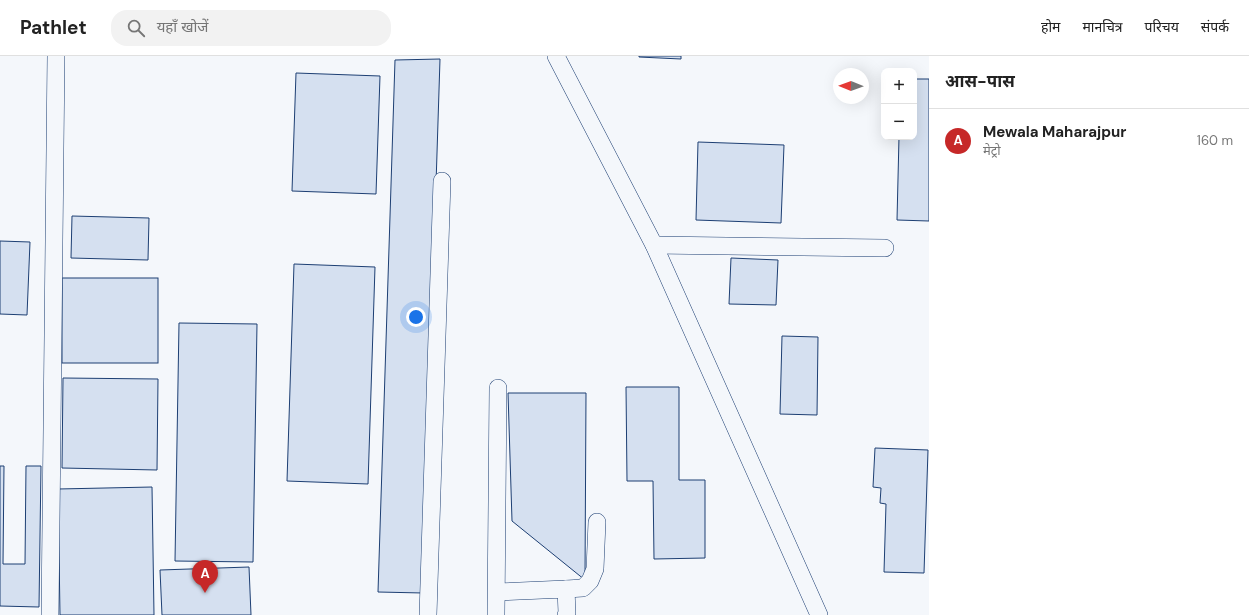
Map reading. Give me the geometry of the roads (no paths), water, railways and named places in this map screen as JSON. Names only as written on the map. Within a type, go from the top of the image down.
[{"type":"street","points":[[50,615],[56,56]]},
{"type":"street","points":[[556,56],[654,245],[819,615]]},
{"type":"street","points":[[428,615],[442,182]]},
{"type":"street","points":[[654,245],[885,248]]},
{"type":"street","points":[[496,615],[498,388]]},
{"type":"street","points":[[497,592],[584,588],[595,569],[597,522]]},
{"type":"street","points":[[566,589],[566,615]]},
{"type":"place","name":"Mewala Maharajpur","points":[[205,593]]}]
